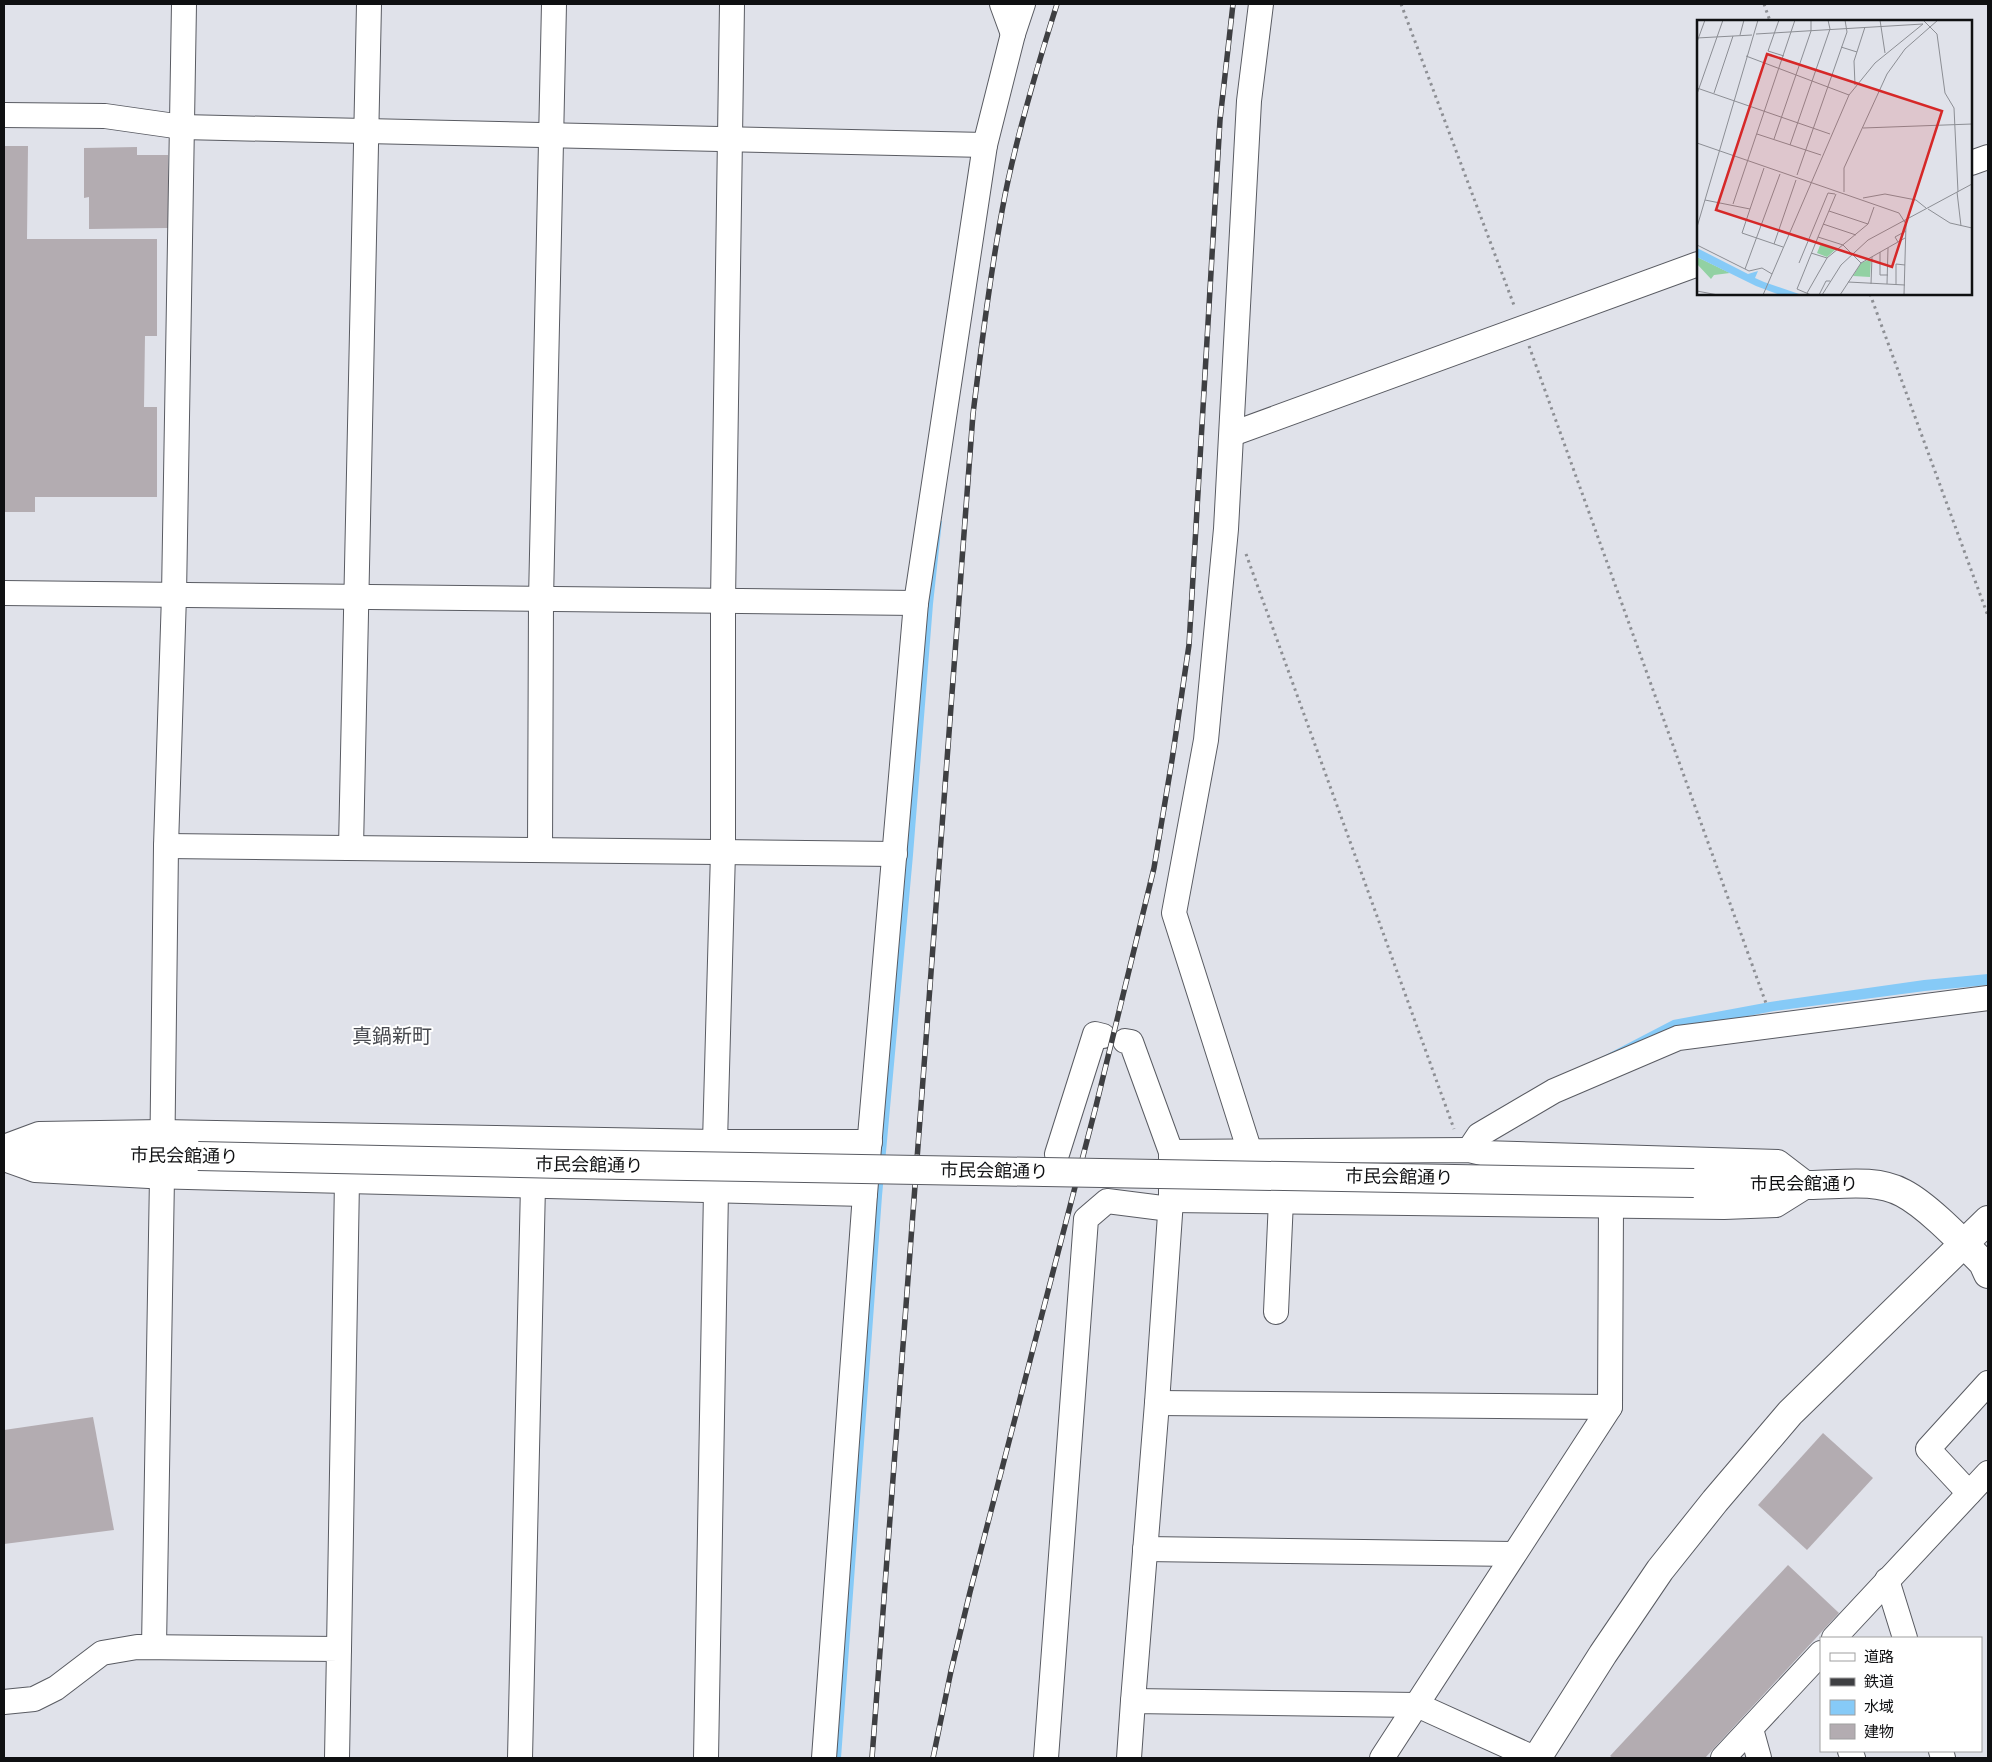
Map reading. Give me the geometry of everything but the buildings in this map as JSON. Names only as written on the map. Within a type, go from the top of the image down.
[{"type":"street","points":[[154,1647],[166,846],[174,595],[184,4]]},
{"type":"street","points":[[351,848],[368,132],[369,4]]},
{"type":"street","points":[[540,850],[542,600],[554,4]]},
{"type":"street","points":[[716,1142],[723,852],[723,601],[732,4]]},
{"type":"street","points":[[1002,4],[1013,34]]},
{"type":"street","points":[[824,1758],[865,1194],[916,603],[985,146],[1013,34],[1023,4]]},
{"type":"street","points":[[1250,1152],[1174,913],[1206,740],[1226,529],[1249,101],[1261,4]]},
{"type":"street","points":[[4,115],[105,116],[182,128],[985,146]]},
{"type":"street","points":[[1972,164],[1988,157]]},
{"type":"street","points":[[1232,434],[1697,264]]},
{"type":"street","points":[[4,593],[916,603]]},
{"type":"street","points":[[166,846],[895,854]]},
{"type":"street","points":[[1466,1150],[1479,1135],[1554,1091],[1678,1038],[1988,998]]},
{"type":"street","points":[[1057,1154],[1095,1034],[1131,1042],[1170,1152],[1170,1204],[1157,1403],[1129,1758]]},
{"type":"street","points":[[4,1147],[39,1134],[162,1155],[347,1180],[865,1194]]},
{"type":"street","points":[[4,1159],[35,1170],[162,1155],[716,1142],[870,1142]]},
{"type":"street","points":[[1046,1758],[1086,1219],[1107,1202],[1170,1204],[1281,1200],[1724,1207],[1776,1205],[1808,1185],[1778,1162],[1482,1153],[1466,1150],[1170,1152]]},
{"type":"street","name":"市民会館通り","points":[[4,1153],[1808,1185],[1856,1184],[1885,1186],[1902,1193],[1918,1203],[1983,1263],[1988,1274]]},
{"type":"street","points":[[337,1758],[347,1180]]},
{"type":"street","points":[[520,1758],[533,1185]]},
{"type":"street","points":[[706,1758],[716,1190]]},
{"type":"street","points":[[1276,1312],[1281,1200]]},
{"type":"street","points":[[1382,1758],[1610,1407],[1611,1206]]},
{"type":"street","points":[[1133,1702],[1418,1705],[1536,1758],[1660,1570],[1714,1501],[1790,1413],[1988,1220]]},
{"type":"street","points":[[1970,1493],[1928,1449],[1988,1383]]},
{"type":"street","points":[[1157,1403],[1610,1407]]},
{"type":"street","points":[[1835,1637],[1988,1473]]},
{"type":"street","points":[[1145,1549],[1514,1554]]},
{"type":"street","points":[[1887,1580],[1906,1637]]},
{"type":"street","points":[[4,1702],[34,1699],[56,1688],[102,1653],[136,1647],[339,1648]]},
{"type":"street","points":[[1723,1758],[1820,1655]]},
{"type":"street","points":[[1750,1729],[1759,1758]]},
{"type":"path","points":[[1401,4],[1523,328],[1774,1026]]},
{"type":"path","points":[[1764,4],[1770,20]]},
{"type":"path","points":[[1870,295],[1988,616]]},
{"type":"path","points":[[1244,551],[1249,559],[1466,1150]]},
{"type":"water","points":[[933,520],[942,521],[933,604],[913,855],[882,1196],[841,1758],[829,1758]]},
{"type":"water","points":[[1988,974],[1988,985],[1925,991],[1774,1011],[1676,1030],[1482,1129],[1471,1125],[1673,1020],[1770,1002],[1924,980]]},
{"type":"railway","points":[[872,1758],[973,414],[991,277],[1005,195],[1028,99],[1057,4]]},
{"type":"railway","points":[[933,1758],[970,1592],[1096,1106],[1154,868],[1189,645],[1220,120],[1233,4]]},
{"type":"district","name":"真鍋新町","points":[[392,1036]]}]
